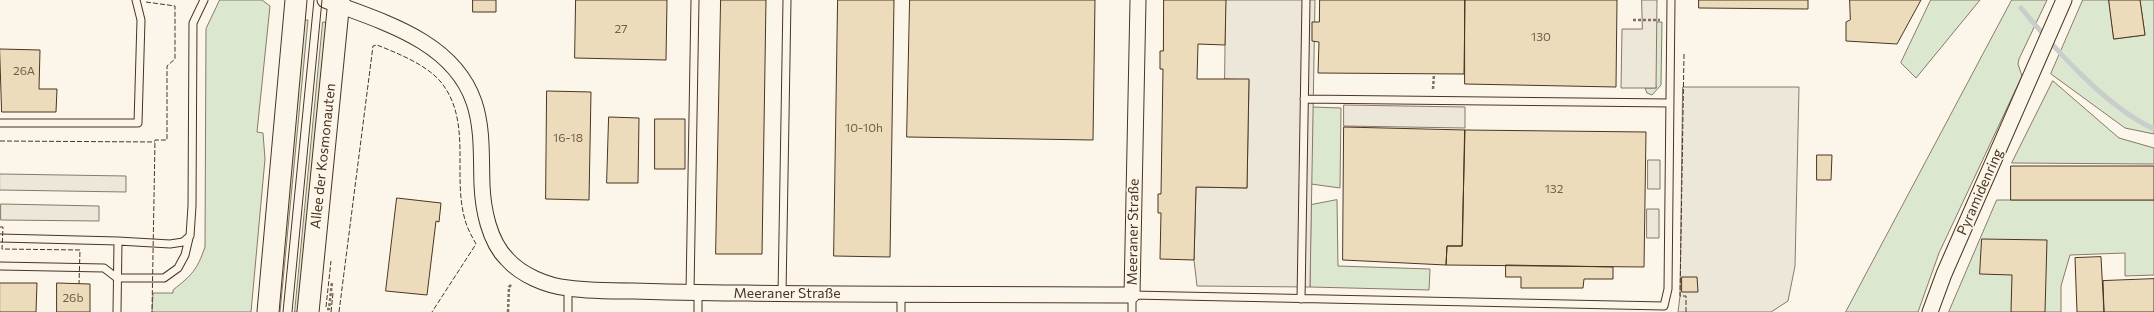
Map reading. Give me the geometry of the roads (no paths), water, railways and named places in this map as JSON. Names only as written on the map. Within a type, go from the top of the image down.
[{"type":"main road","points":[[268,312],[296,0]]},
{"type":"main road","name":"Allee der Kosmonauten","points":[[308,312],[334,2]]},
{"type":"street","name":"Meeraner Straße","points":[[334,2],[399,30],[432,47],[451,62],[466,81],[475,103],[479,125],[483,201],[488,222],[496,243],[505,258],[519,270],[539,280],[568,288],[694,292],[782,294],[901,293],[1132,295],[1138,0]]},
{"type":"street","name":"Pyramidenring","points":[[1930,312],[1944,274],[2064,2]]},
{"type":"lane","points":[[0,123],[138,123],[141,20],[136,0]]},
{"type":"lane","points":[[0,266],[104,268],[117,278],[152,279],[171,275],[178,268],[185,254],[190,236],[192,206],[193,23],[204,0]]},
{"type":"lane","points":[[694,0],[694,292],[698,312]]},
{"type":"lane","points":[[782,294],[787,0]]},
{"type":"lane","points":[[1301,299],[1306,0]]},
{"type":"lane","points":[[1132,312],[1132,295],[1664,306],[1668,289],[1671,0]]},
{"type":"lane","points":[[1304,99],[1670,103]]},
{"type":"lane","points":[[0,238],[170,244],[183,242],[190,236]]},
{"type":"lane","points":[[117,312],[118,241]]},
{"type":"lane","points":[[568,288],[568,312]]},
{"type":"lane","points":[[901,293],[901,312]]},
{"type":"waterway","points":[[2021,8],[2065,59],[2082,76],[2118,107],[2154,129]]},
{"type":"tram line","points":[[283,312],[314,0]]},
{"type":"tram line","points":[[292,312],[322,0]]}]
